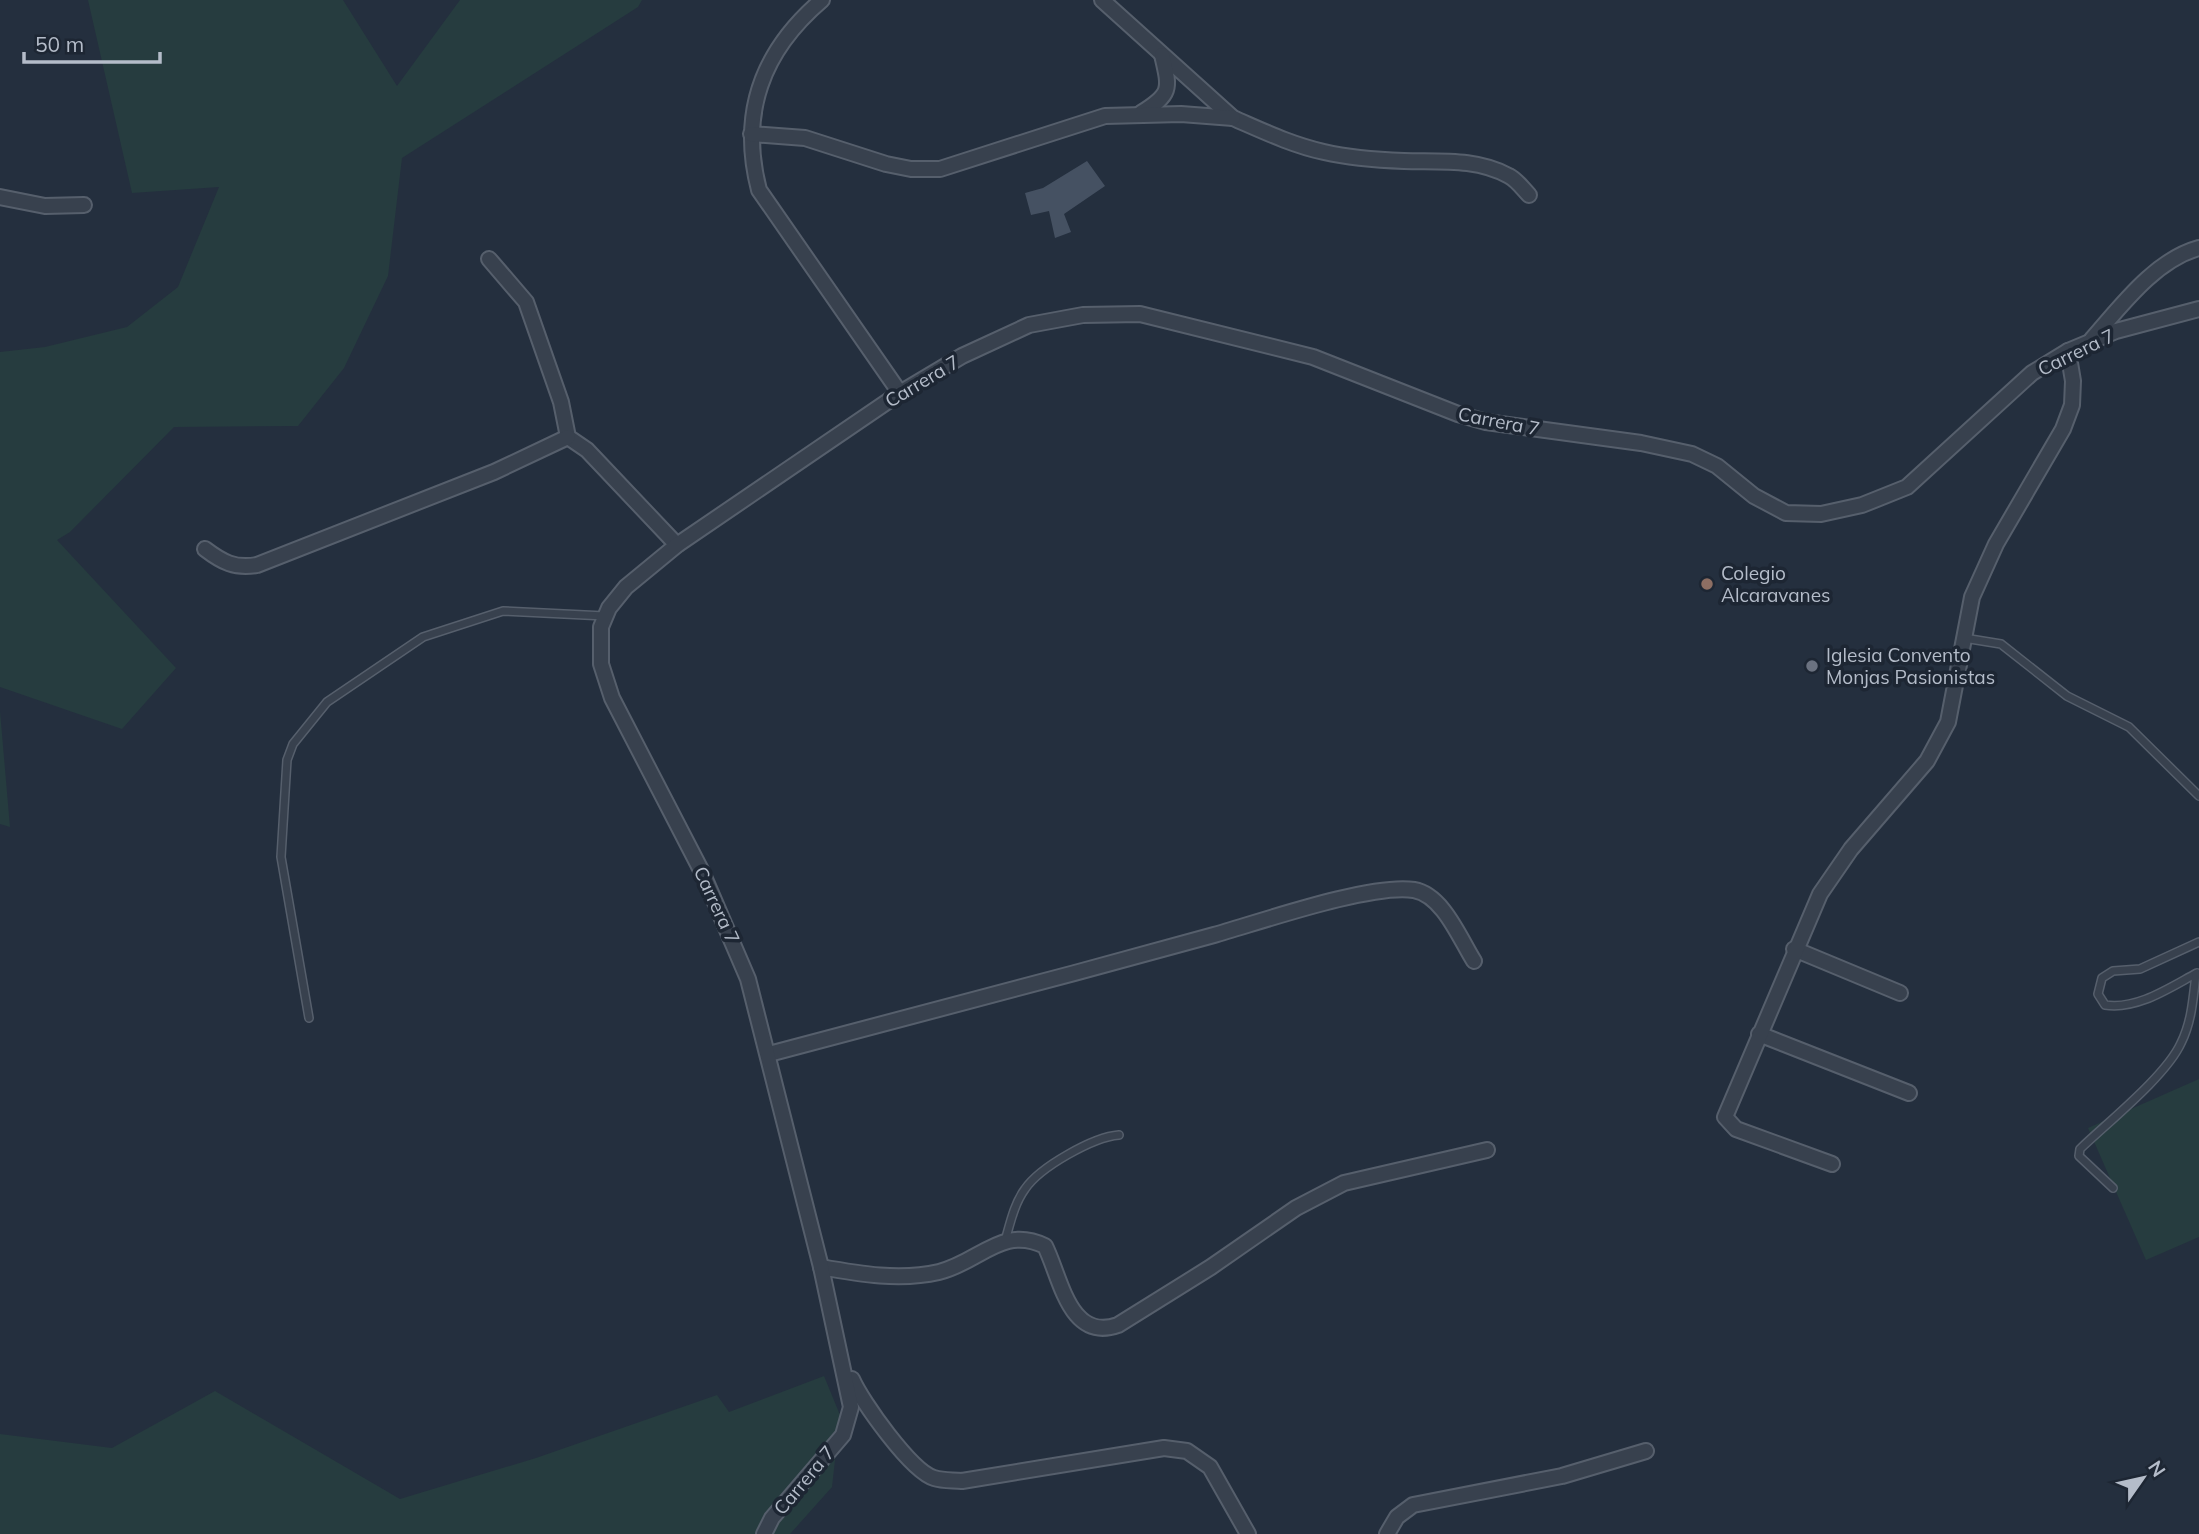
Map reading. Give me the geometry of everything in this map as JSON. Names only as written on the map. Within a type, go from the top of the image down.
[{"type":"street","points":[[822,0],[797,21],[768,65],[755,99],[751,134],[752,161],[759,190],[900,393]]},
{"type":"street","points":[[1102,0],[1233,118],[1288,142],[1323,152],[1364,159],[1447,160],[1481,166],[1511,176],[1529,195]]},
{"type":"street","points":[[1140,113],[1163,99],[1169,84],[1162,55]]},
{"type":"street","points":[[751,134],[805,138],[886,164],[911,169],[940,169],[1007,149],[1066,126],[1105,116],[1140,113],[1233,118]]},
{"type":"street","points":[[0,197],[45,206],[84,205]]},
{"type":"street","points":[[2089,343],[2161,269],[2185,252],[2199,248]]},
{"type":"street","points":[[489,259],[526,302],[561,402],[568,437],[587,450],[677,545]]},
{"type":"street","name":"Carrera 7","points":[[764,1534],[772,1518],[842,1435],[851,1407],[821,1267],[748,979],[729,928],[612,698],[601,664],[599,643],[606,616],[626,587],[677,545],[900,393],[962,356],[1029,325],[1083,315],[1140,314],[1313,357],[1458,414],[1486,422],[1641,443],[1692,454],[1717,466],[1754,496],[1786,513],[1821,514],[1862,505],[1907,487],[2032,373],[2068,351],[2116,331],[2199,309]]},
{"type":"street","points":[[1832,1164],[1736,1129],[1725,1117],[1794,949],[1820,894],[1851,849],[1927,761],[1948,722],[1972,597],[1996,544],[2063,429],[2072,405],[2073,381],[2068,351]]},
{"type":"street","points":[[205,549],[220,561],[240,568],[257,565],[494,472],[568,437]]},
{"type":"street","points":[[769,1054],[1077,973],[1350,897],[1402,889],[1418,890],[1439,904],[1474,961]]},
{"type":"street","points":[[1794,949],[1900,993]]},
{"type":"street","points":[[1759,1034],[1909,1093]]},
{"type":"street","points":[[821,1267],[880,1277],[940,1272],[1013,1238],[1030,1239],[1045,1246],[1071,1310],[1080,1320],[1106,1329],[1118,1325],[1212,1267],[1296,1208],[1344,1183],[1488,1150]]},
{"type":"street","points":[[842,1359],[862,1401],[914,1463],[934,1478],[962,1481],[1164,1448],[1187,1451],[1210,1467],[1248,1534]]},
{"type":"street","points":[[1387,1534],[1398,1517],[1413,1505],[1562,1476],[1646,1451]]},
{"type":"lane","points":[[309,1018],[281,857],[287,760],[293,744],[327,702],[423,637],[503,611],[606,616]]},
{"type":"lane","points":[[1964,638],[2001,644],[2067,696],[2129,727],[2199,796]]},
{"type":"lane","points":[[2197,973],[2152,996],[2120,1007],[2105,1005],[2098,994],[2102,978],[2113,971],[2140,969],[2199,942]]},
{"type":"lane","points":[[2113,1188],[2084,1162],[2079,1156],[2080,1149],[2166,1065],[2181,1045],[2192,1012],[2197,973]]},
{"type":"lane","points":[[1005,1242],[1014,1210],[1026,1187],[1067,1155],[1100,1137],[1119,1135]]},
{"type":"green space","points":[[88,0],[343,0],[397,86],[460,0],[642,0],[638,7],[402,158],[388,276],[344,368],[298,426],[174,427],[70,532],[57,540],[176,668],[122,729],[0,687],[0,352],[45,347],[127,327],[178,287],[219,187],[132,193]]},
{"type":"green space","points":[[0,711],[10,827],[0,824]]},
{"type":"green space","points":[[2199,1079],[2199,1237],[2146,1260],[2088,1128]]},
{"type":"green space","points":[[824,1376],[840,1415],[832,1487],[790,1534],[0,1534],[0,1434],[112,1448],[215,1391],[400,1499],[536,1458],[717,1395],[729,1412]]},
{"type":"building","points":[[1087,161],[1105,186],[1064,214],[1071,232],[1055,238],[1049,211],[1031,215],[1025,193],[1043,188]]},
{"type":"place","name":"Colegio Alcaravanes","points":[[1707,584]]},
{"type":"place","name":"Iglesia Convento Monjas Pasionistas","points":[[1812,666]]}]
